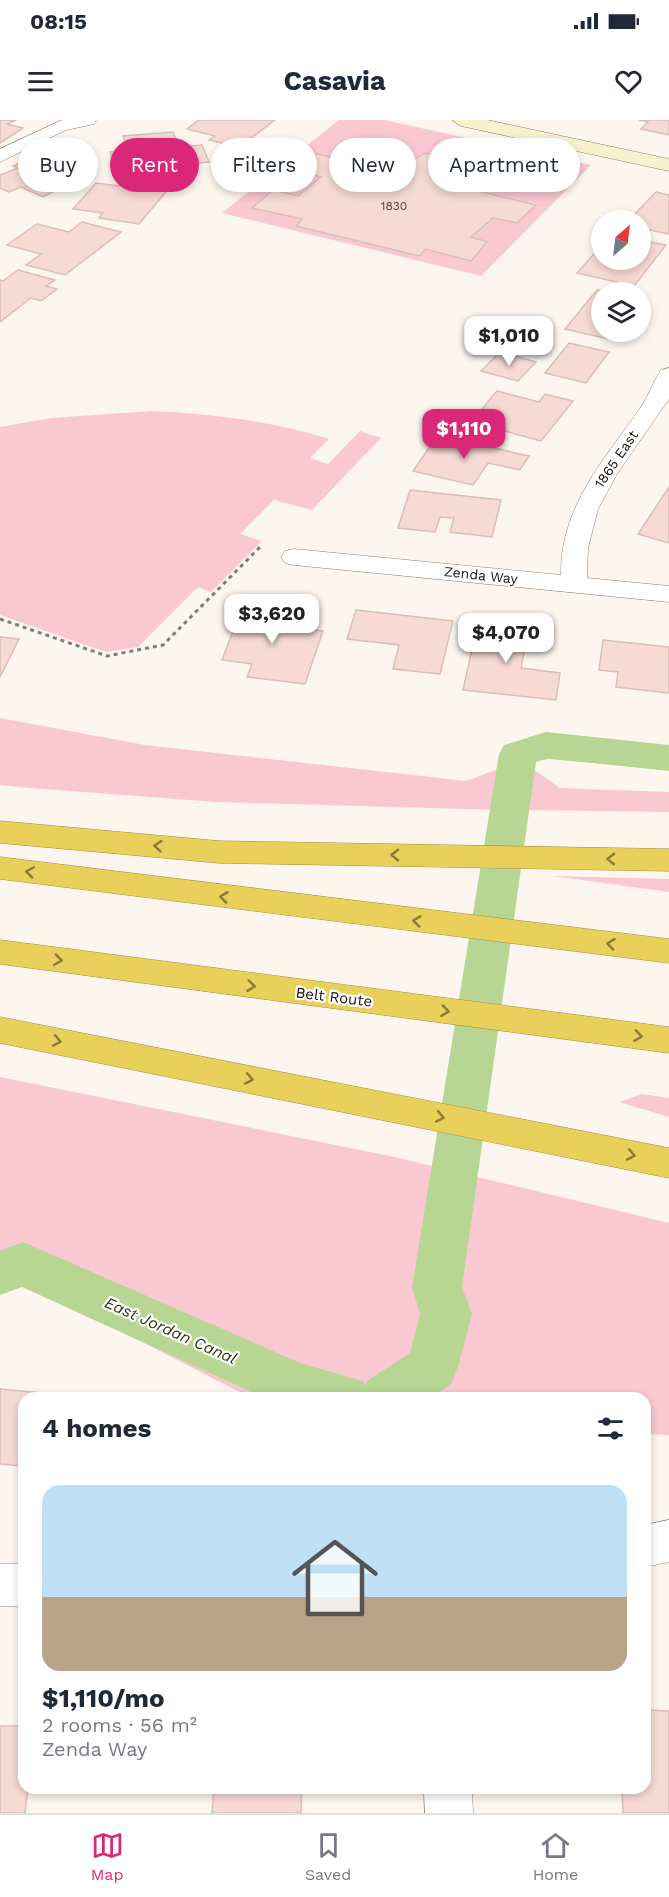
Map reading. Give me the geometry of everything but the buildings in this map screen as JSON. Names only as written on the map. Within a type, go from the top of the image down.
[{"type":"highway","points":[[0,832],[219,852],[669,860]]},
{"type":"highway","points":[[0,868],[669,951]]},
{"type":"highway","name":"Belt Route","points":[[0,952],[669,1040]]},
{"type":"highway","points":[[0,1030],[669,1163]]},
{"type":"street","points":[[0,156],[60,126],[87,120]]},
{"type":"street","points":[[461,120],[669,165]]},
{"type":"street","name":"1865 East","points":[[574,584],[575,547],[584,515],[597,484],[653,406],[669,375]]},
{"type":"street","name":"Zenda Way","points":[[294,557],[669,594]]},
{"type":"street","points":[[651,1545],[669,1541]]},
{"type":"street","points":[[0,1585],[18,1585]]},
{"type":"street","points":[[448,1794],[449,1813]]},
{"type":"path","points":[[0,619],[108,656],[163,645],[269,539]]},
{"type":"shaded area","points":[[339,120],[384,120],[467,138],[428,138],[428,154],[416,159],[416,138],[329,138],[329,158],[317,155],[316,138]]},
{"type":"shaded area","points":[[580,163],[591,165],[580,176]]},
{"type":"shaded area","points":[[248,192],[271,192],[253,208],[302,219],[296,226],[419,256],[426,249],[471,260],[487,242],[471,237],[493,218],[517,223],[536,204],[483,192],[564,192],[481,276],[222,213]]},
{"type":"shaded area","points":[[281,192],[303,192],[298,196]]},
{"type":"shaded area","points":[[152,411],[242,419],[285,427],[329,439],[310,458],[328,464],[360,431],[381,438],[312,510],[274,500],[240,534],[262,541],[211,592],[198,587],[138,647],[106,652],[0,615],[0,427],[51,418]]},
{"type":"shaded area","points":[[0,718],[145,745],[466,781],[509,765],[501,810],[216,802],[30,788],[0,785]]},
{"type":"shaded area","points":[[545,736],[669,749],[669,770],[549,759],[529,762],[527,777],[496,771],[504,746]]},
{"type":"shaded area","points":[[530,767],[560,788],[669,792],[669,812],[529,810],[525,803]]},
{"type":"shaded area","points":[[553,876],[669,879],[669,892]]},
{"type":"shaded area","points":[[0,1077],[390,1156],[669,1223],[669,1435],[651,1434],[651,1392],[239,1392],[113,1327],[0,1257]]},
{"type":"shaded area","points":[[642,1094],[669,1098],[669,1117],[619,1102]]},
{"type":"waterway","points":[[395,1392],[432,1367],[446,1314],[437,1287],[518,754],[546,745],[669,758]]},
{"type":"waterway","name":"East Jordan Canal","points":[[0,1273],[23,1264],[297,1387],[318,1392]]}]
